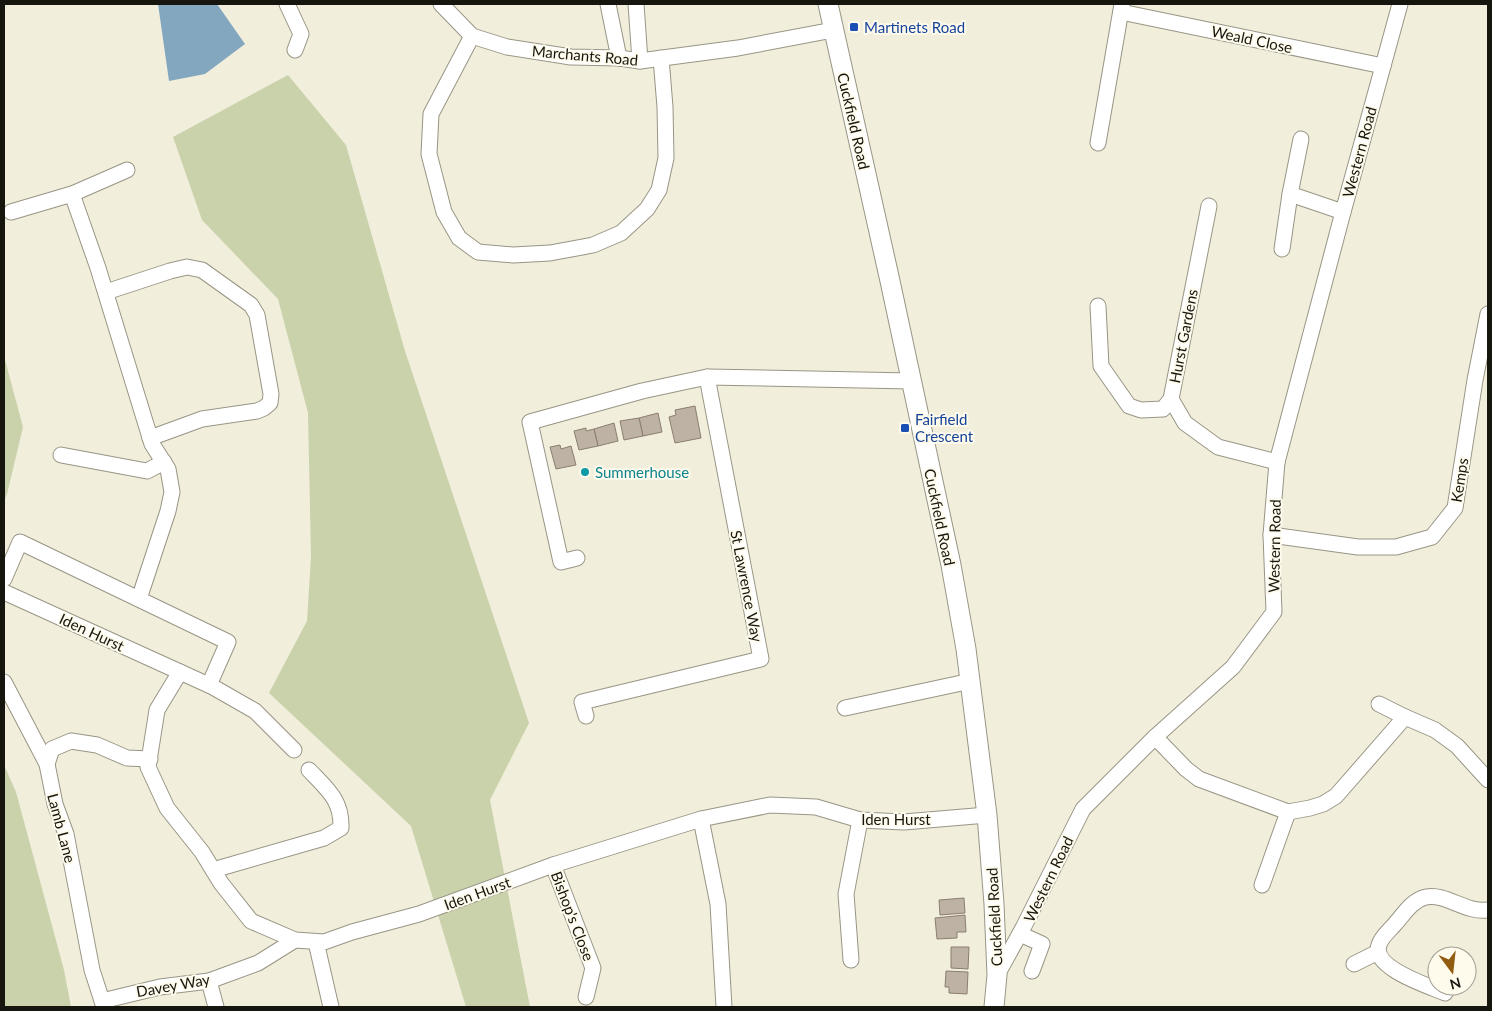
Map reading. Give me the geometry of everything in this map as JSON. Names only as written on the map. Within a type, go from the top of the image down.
[{"type":"street","points":[[287,4],[302,34],[295,50]]},
{"type":"street","name":"Marchants Road","points":[[440,4],[472,36],[507,47],[571,57],[619,58],[640,61],[738,48],[833,30]]},
{"type":"street","points":[[608,4],[619,58]]},
{"type":"street","points":[[636,4],[640,61]]},
{"type":"street","name":"Cuckfield Road","points":[[828,4],[951,565],[970,681],[987,815],[997,975],[994,1007]]},
{"type":"street","name":"Western Road","points":[[997,975],[1020,934],[1082,809],[1155,737],[1233,667],[1274,612],[1271,535],[1277,462],[1400,4]]},
{"type":"street","points":[[1098,143],[1122,8]]},
{"type":"street","name":"Weald Close","points":[[1122,8],[1383,66]]},
{"type":"street","points":[[472,36],[431,114],[430,154],[444,212],[459,238],[478,252],[513,255],[550,253],[593,245],[621,233],[647,209],[659,190],[666,158],[662,58]]},
{"type":"street","points":[[1282,249],[1290,194],[1302,138]]},
{"type":"street","points":[[11,212],[72,194],[127,170]]},
{"type":"street","points":[[72,194],[106,292],[152,444],[168,469],[172,492],[168,511],[139,599]]},
{"type":"street","points":[[1290,194],[1343,212]]},
{"type":"street","name":"Hurst Gardens","points":[[1209,206],[1171,399],[1185,423],[1218,447],[1277,462]]},
{"type":"street","points":[[106,292],[187,267],[202,270],[251,305],[257,315],[271,394],[270,403],[257,411],[202,419],[150,438]]},
{"type":"street","points":[[1098,306],[1101,366],[1129,406],[1141,410],[1163,408],[1171,399]]},
{"type":"street","name":"Kemps","points":[[1271,535],[1358,547],[1396,547],[1432,537],[1455,508],[1475,380],[1488,314]]},
{"type":"street","points":[[577,558],[561,562],[530,422],[652,388],[707,377],[911,381]]},
{"type":"street","name":"St Lawrence Way","points":[[586,716],[582,702],[761,659],[707,377]]},
{"type":"street","points":[[61,455],[147,471],[164,462]]},
{"type":"street","points":[[4,579],[20,542],[228,642],[209,685]]},
{"type":"street","name":"Iden Hurst","points":[[4,592],[209,685],[255,711],[294,750]]},
{"type":"street","name":"Iden Hurst","points":[[180,672],[158,710],[148,767],[167,808],[202,852],[221,882],[251,921],[295,940],[324,942],[456,902],[553,864],[700,819],[770,805],[816,807],[860,820],[904,822],[987,815]]},
{"type":"street","points":[[845,708],[970,681]]},
{"type":"street","name":"Lamb Lane","points":[[4,682],[47,764],[55,804],[66,834],[92,970],[103,1004]]},
{"type":"street","points":[[1379,704],[1405,718],[1435,730],[1458,746],[1488,780]]},
{"type":"street","points":[[1155,737],[1186,769],[1199,779],[1288,812],[1310,808],[1336,796],[1405,718]]},
{"type":"street","points":[[47,764],[52,749],[71,741],[98,745],[127,758],[150,759]]},
{"type":"street","points":[[213,870],[324,838],[340,828],[341,814],[335,799],[309,770]]},
{"type":"street","points":[[1262,885],[1288,812]]},
{"type":"street","points":[[700,819],[718,904],[724,1007]]},
{"type":"street","points":[[851,960],[846,894],[860,820]]},
{"type":"street","name":"Bishop's Close","points":[[553,864],[594,968],[586,997]]},
{"type":"street","points":[[1427,984],[1397,972],[1380,958],[1378,952],[1379,943],[1412,904],[1420,899],[1434,896],[1474,911],[1488,910]]},
{"type":"street","points":[[1020,934],[1042,944],[1032,971]]},
{"type":"street","name":"Davey Way","points":[[103,1004],[160,986],[209,981],[258,963],[295,940]]},
{"type":"street","points":[[316,942],[331,1007]]},
{"type":"street","points":[[1354,964],[1378,952]]},
{"type":"street","points":[[209,981],[216,1007]]},
{"type":"green space","points":[[288,75],[346,145],[405,351],[529,723],[490,800],[530,1007],[466,1007],[411,826],[269,693],[307,621],[311,557],[308,413],[278,299],[202,220],[173,137]]},
{"type":"green space","points":[[4,356],[23,427],[4,501]]},
{"type":"green space","points":[[4,765],[16,792],[64,970],[71,1007],[4,1007]]},
{"type":"water","points":[[158,4],[217,4],[245,44],[205,74],[169,81]]},
{"type":"building","points":[[695,406],[701,438],[675,443],[669,417],[676,415],[675,410]]},
{"type":"building","points":[[658,413],[662,432],[643,436],[639,418]]},
{"type":"building","points":[[639,418],[643,436],[624,440],[620,421]]},
{"type":"building","points":[[614,423],[618,441],[598,446],[594,429]]},
{"type":"building","points":[[586,428],[586,431],[594,429],[598,446],[579,450],[574,431]]},
{"type":"building","points":[[560,445],[561,449],[571,446],[576,465],[556,469],[550,447]]},
{"type":"building","name":"Summerhouse","points":[[588,467],[590,474],[582,476],[581,469]]},
{"type":"building","points":[[964,898],[965,913],[940,915],[939,900]]},
{"type":"building","points":[[965,915],[966,932],[957,932],[957,938],[937,939],[935,918]]},
{"type":"building","points":[[951,947],[969,947],[968,969],[951,968]]},
{"type":"building","points":[[946,971],[968,972],[967,994],[949,993],[949,987],[945,987]]},
{"type":"place","name":"Martinets Road","points":[[854,27]]},
{"type":"place","name":"Fairfield Crescent","points":[[905,428]]},
{"type":"place","name":"Summerhouse","points":[[585,472]]}]
